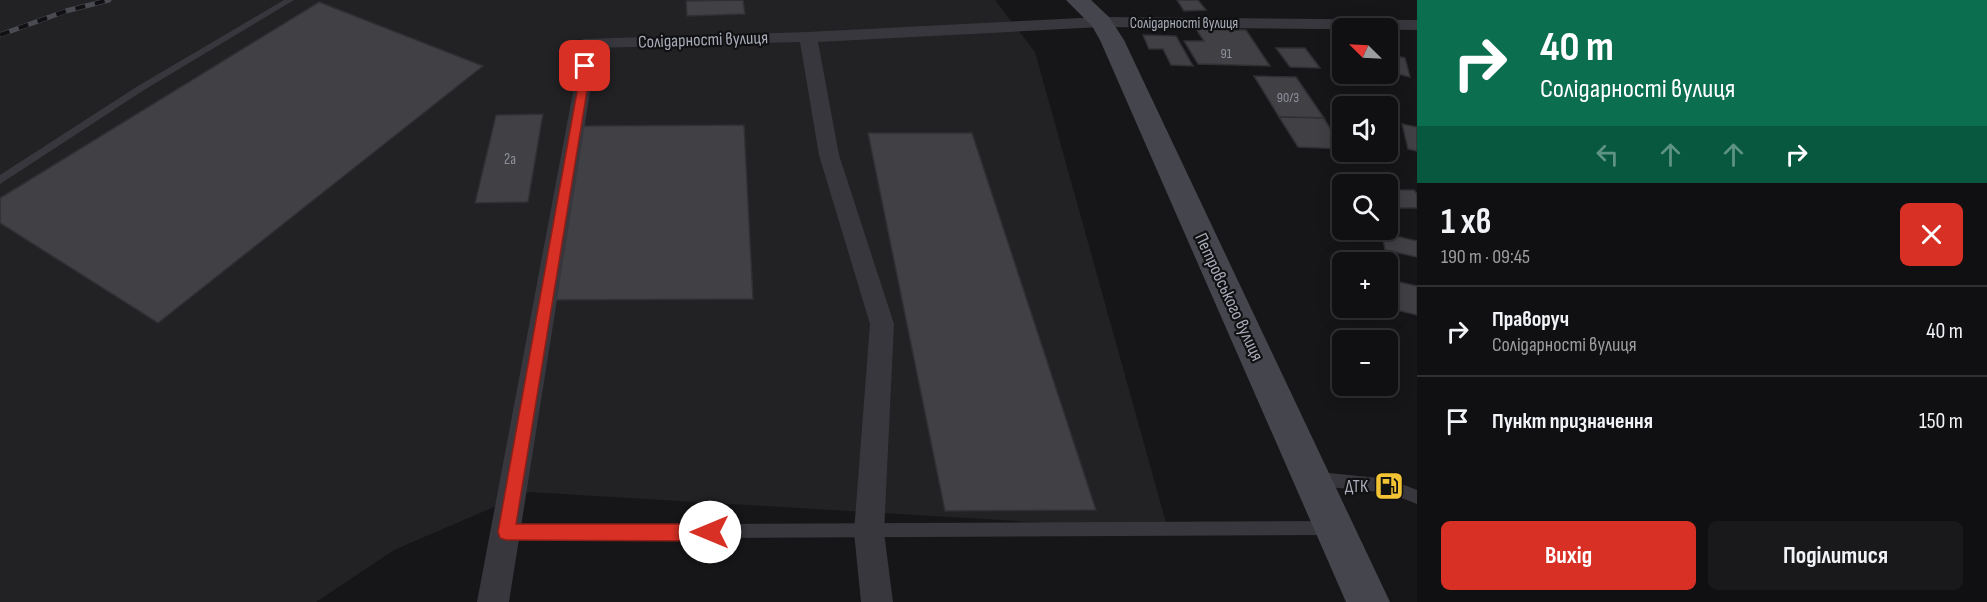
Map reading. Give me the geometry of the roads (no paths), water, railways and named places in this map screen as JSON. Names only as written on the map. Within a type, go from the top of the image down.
[{"type":"main road","name":"Петровського вулиця","points":[[1077,0],[1101,22],[1336,528],[1368,602]]},
{"type":"street","name":"Солідарності вулиця","points":[[493,602],[589,43],[808,37],[1101,22],[1417,25]]},
{"type":"street","points":[[808,37],[829,155],[882,324],[869,532],[877,602]]},
{"type":"lane","points":[[0,180],[141,88],[290,0]]},
{"type":"lane","points":[[1312,479],[1389,486],[1417,497]]},
{"type":"lane","points":[[506,532],[1336,528]]},
{"type":"railway","points":[[0,35],[66,11],[109,0]]},
{"type":"place","name":"ДТК","points":[[1389,486]]}]
